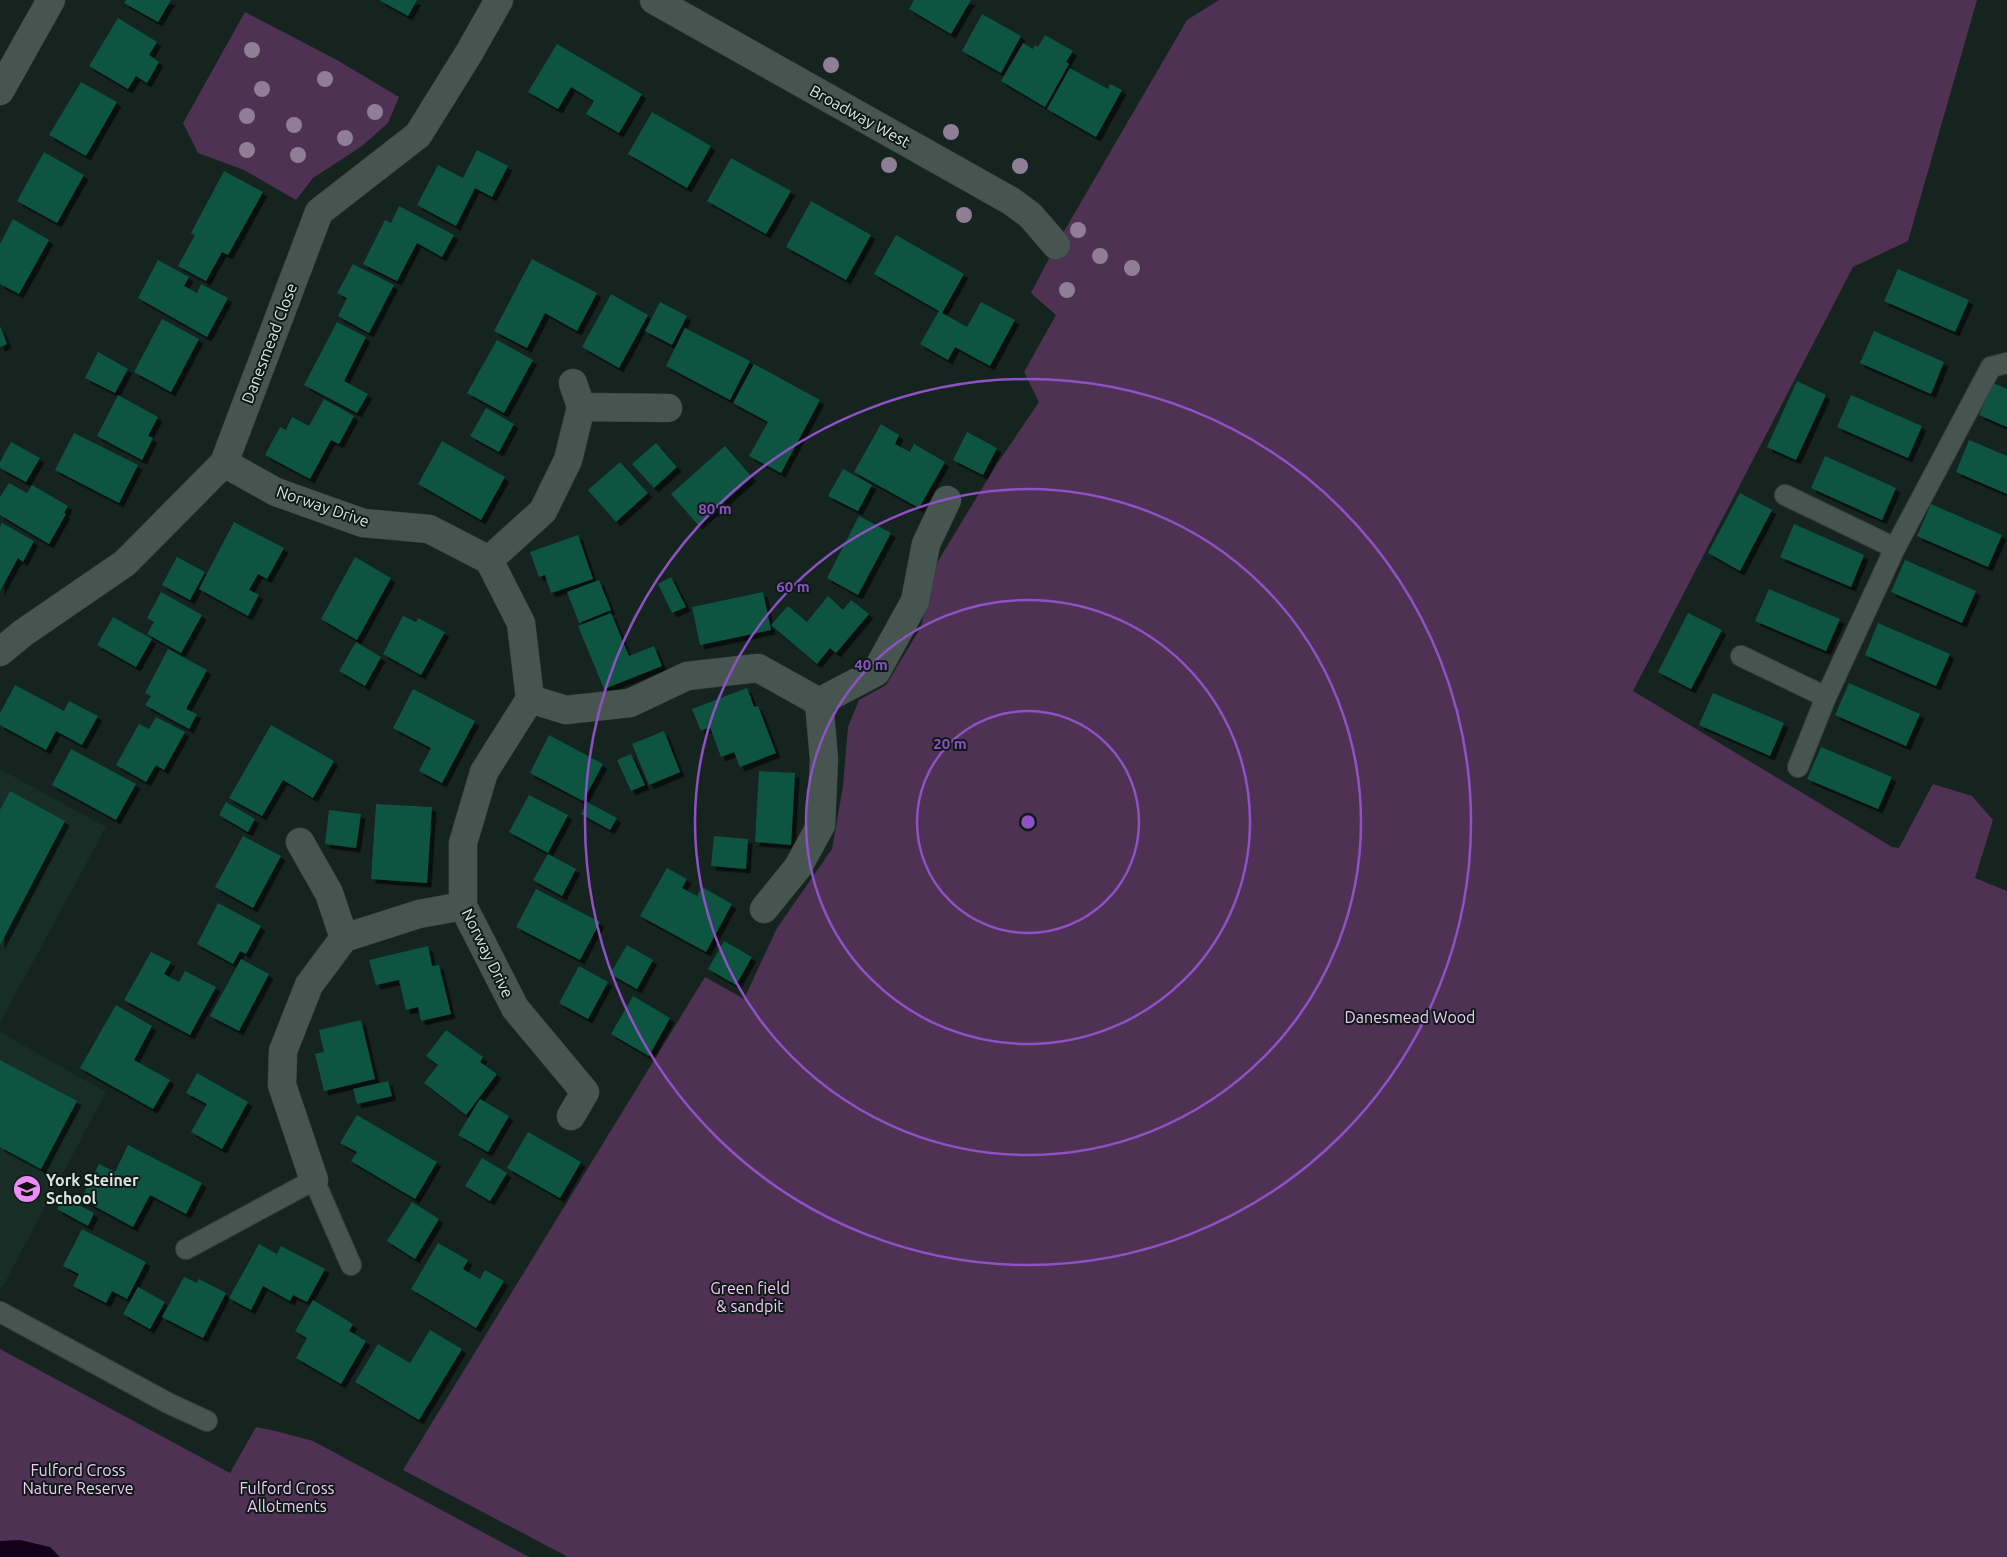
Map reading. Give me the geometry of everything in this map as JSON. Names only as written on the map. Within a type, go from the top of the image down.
[{"type":"street","points":[[0,90],[51,0]]},
{"type":"street","name":"Danesmead Close","points":[[0,652],[23,633],[125,563],[224,463],[319,212],[418,135],[469,53],[499,0]]},
{"type":"street","name":"Broadway West","points":[[654,0],[1010,201],[1030,215],[1056,245]]},
{"type":"street","points":[[668,408],[577,395],[568,460],[544,510],[489,560],[521,623],[530,699],[566,710],[630,703],[687,676],[758,668],[819,702]]},
{"type":"street","name":"Norway Drive","points":[[224,463],[276,492],[362,523],[430,529],[489,560]]},
{"type":"street","points":[[819,702],[876,672],[915,601],[926,544],[947,500]]},
{"type":"street","name":"Norway Drive","points":[[530,699],[484,772],[463,843],[464,906],[515,1008],[585,1092],[571,1116]]},
{"type":"street","points":[[764,909],[798,867],[820,825],[824,759],[819,702]]},
{"type":"street","points":[[300,842],[329,893],[344,938]]},
{"type":"street","points":[[314,1180],[282,1085],[283,1051],[309,985],[344,938],[419,914],[464,906]]},
{"type":"lane","points":[[1798,767],[1826,697],[1895,548],[1991,367],[2007,363]]},
{"type":"lane","points":[[1785,495],[1895,548]]},
{"type":"lane","points":[[1741,656],[1826,697]]},
{"type":"lane","points":[[186,1249],[314,1180],[352,1265]]},
{"type":"lane","points":[[0,1312],[168,1403],[207,1421]]},
{"type":"shaded area","points":[[0,769],[106,827],[0,1023]]},
{"type":"shaded area","name":"York Steiner School","points":[[0,1032],[106,1092],[2,1288],[0,1286]]},
{"type":"shaded area","points":[[20,1540],[50,1547],[60,1557],[0,1557],[0,1541]]},
{"type":"green space","points":[[1219,0],[1977,0],[1908,241],[1853,267],[1633,691],[1892,847],[1899,848],[1933,784],[1972,796],[1993,820],[1975,878],[2007,891],[2007,1557],[568,1557],[403,1470],[705,977],[744,999],[777,928],[832,849],[843,786],[848,727],[859,700],[886,685],[921,627],[934,568],[995,467],[1039,402],[1024,372],[1056,315],[1031,293],[1056,245],[1187,20]]},
{"type":"green space","points":[[245,12],[337,60],[399,97],[388,123],[362,146],[313,178],[296,200],[244,170],[198,153],[183,123]]},
{"type":"green space","points":[[0,1349],[230,1473],[256,1427],[313,1441],[529,1557],[0,1557]]},
{"type":"building","points":[[126,0],[171,0],[158,22],[124,3]]},
{"type":"building","points":[[379,0],[417,0],[408,16]]},
{"type":"building","points":[[914,0],[971,0],[951,34],[909,9]]},
{"type":"building","points":[[982,14],[1021,36],[1001,73],[962,51]]},
{"type":"building","points":[[118,18],[157,42],[149,55],[159,62],[147,83],[136,76],[128,89],[89,66]]},
{"type":"building","points":[[1045,35],[1073,51],[1066,62],[1069,64],[1045,107],[1001,81],[1023,43],[1033,49],[1035,45],[1038,47]]},
{"type":"building","points":[[557,44],[642,94],[619,133],[586,114],[594,101],[571,87],[558,109],[528,92]]},
{"type":"building","points":[[1070,68],[1108,89],[1110,84],[1122,90],[1096,137],[1047,109]]},
{"type":"building","points":[[81,82],[117,102],[86,156],[49,135]]},
{"type":"building","points":[[652,112],[711,146],[687,188],[628,154]]},
{"type":"building","points":[[477,150],[508,166],[492,197],[475,188],[456,226],[417,205],[438,165],[463,178]]},
{"type":"building","points":[[44,152],[84,175],[57,223],[17,201]]},
{"type":"building","points":[[731,158],[791,191],[766,234],[707,201]]},
{"type":"building","points":[[224,171],[263,192],[228,255],[222,252],[206,281],[178,266],[195,235],[191,233]]},
{"type":"building","points":[[811,201],[871,235],[846,280],[786,247]]},
{"type":"building","points":[[399,206],[454,235],[442,257],[417,243],[397,281],[363,264],[385,220],[391,223]]},
{"type":"building","points":[[13,219],[49,240],[19,294],[0,284],[0,244]]},
{"type":"building","points":[[896,235],[964,274],[942,313],[967,327],[981,302],[1015,320],[990,366],[955,347],[948,360],[920,344],[939,311],[874,274]]},
{"type":"building","points":[[532,259],[597,293],[577,331],[545,313],[527,348],[494,331]]},
{"type":"building","points":[[158,260],[189,277],[184,286],[197,293],[201,284],[228,298],[207,337],[138,298]]},
{"type":"building","points":[[353,264],[394,285],[369,333],[338,316],[347,298],[337,293]]},
{"type":"building","points":[[1898,269],[1969,300],[1955,332],[1884,301]]},
{"type":"building","points":[[611,294],[648,315],[619,368],[582,347]]},
{"type":"building","points":[[660,302],[687,316],[672,345],[645,331]]},
{"type":"building","points":[[162,319],[199,339],[171,392],[134,372]]},
{"type":"building","points":[[337,322],[366,337],[344,381],[368,394],[357,413],[304,385]]},
{"type":"building","points":[[0,326],[7,344],[0,347]]},
{"type":"building","points":[[685,328],[750,361],[730,400],[666,366]]},
{"type":"building","points":[[1874,331],[1944,362],[1931,394],[1860,363]]},
{"type":"building","points":[[497,340],[533,360],[504,413],[467,393]]},
{"type":"building","points":[[98,352],[128,369],[115,393],[85,378]]},
{"type":"building","points":[[754,364],[820,400],[781,473],[749,456],[768,422],[733,403]]},
{"type":"building","points":[[1797,381],[1826,395],[1796,460],[1767,447]]},
{"type":"building","points":[[1993,383],[2007,389],[2007,427],[1979,415]]},
{"type":"building","points":[[118,395],[158,417],[148,436],[153,438],[142,460],[97,436]]},
{"type":"building","points":[[1851,395],[1922,426],[1908,458],[1837,427]]},
{"type":"building","points":[[324,399],[354,416],[339,444],[331,440],[310,479],[265,455],[280,427],[286,430],[292,417],[309,426]]},
{"type":"building","points":[[486,408],[514,424],[499,452],[470,436]]},
{"type":"building","points":[[881,424],[899,435],[895,444],[910,452],[914,444],[945,462],[919,508],[854,472]]},
{"type":"building","points":[[967,432],[997,448],[983,475],[953,460]]},
{"type":"building","points":[[74,433],[138,465],[119,503],[55,470]]},
{"type":"building","points":[[1969,440],[2007,456],[2007,494],[1956,472]]},
{"type":"building","points":[[442,441],[505,477],[481,520],[418,484]]},
{"type":"building","points":[[11,442],[40,458],[26,482],[0,468],[0,462]]},
{"type":"building","points":[[656,443],[677,467],[654,488],[632,464]]},
{"type":"building","points":[[725,446],[752,477],[698,525],[671,494]]},
{"type":"building","points":[[1825,456],[1896,488],[1882,520],[1811,488]]},
{"type":"building","points":[[620,462],[648,493],[616,522],[588,490]]},
{"type":"building","points":[[843,469],[872,485],[858,511],[828,496]]},
{"type":"building","points":[[9,483],[27,493],[32,485],[68,506],[64,513],[66,514],[49,544],[0,515],[0,497]]},
{"type":"building","points":[[1740,493],[1772,510],[1740,571],[1708,553]]},
{"type":"building","points":[[1931,504],[2002,535],[1988,567],[1917,536]]},
{"type":"building","points":[[859,516],[891,533],[858,595],[827,578]]},
{"type":"building","points":[[234,522],[284,548],[267,579],[258,574],[249,590],[259,595],[248,616],[199,589]]},
{"type":"building","points":[[2,523],[34,541],[23,562],[18,558],[0,591],[0,527]]},
{"type":"building","points":[[1794,524],[1864,555],[1851,587],[1780,557]]},
{"type":"building","points":[[578,535],[593,579],[551,593],[545,575],[539,577],[530,552]]},
{"type":"building","points":[[177,557],[205,572],[190,600],[162,585]]},
{"type":"building","points":[[355,557],[391,578],[357,640],[321,619]]},
{"type":"building","points":[[1905,560],[1976,591],[1962,623],[1891,592]]},
{"type":"building","points":[[671,577],[686,607],[672,613],[658,584]]},
{"type":"building","points":[[599,580],[611,610],[579,623],[567,592]]},
{"type":"building","points":[[1769,589],[1840,619],[1826,651],[1755,621]]},
{"type":"building","points":[[161,592],[202,615],[181,653],[147,634],[154,622],[147,618]]},
{"type":"building","points":[[763,592],[771,630],[700,645],[692,607]]},
{"type":"building","points":[[828,596],[843,610],[851,600],[869,614],[836,653],[830,648],[817,664],[771,625],[788,606],[807,622]]},
{"type":"building","points":[[611,613],[629,656],[654,646],[662,666],[604,689],[578,626]]},
{"type":"building","points":[[1688,613],[1722,630],[1691,689],[1658,672]]},
{"type":"building","points":[[403,616],[416,622],[418,618],[445,632],[421,675],[383,654]]},
{"type":"building","points":[[113,617],[152,639],[136,667],[97,645]]},
{"type":"building","points":[[1878,623],[1950,654],[1936,686],[1865,655]]},
{"type":"building","points":[[356,642],[381,657],[365,686],[339,671]]},
{"type":"building","points":[[168,649],[207,670],[186,709],[197,714],[189,729],[145,705],[151,696],[145,693]]},
{"type":"building","points":[[1849,683],[1920,714],[1906,746],[1835,715]]},
{"type":"building","points":[[15,685],[64,711],[69,701],[98,716],[82,745],[56,731],[46,750],[0,725],[0,713]]},
{"type":"building","points":[[747,688],[754,707],[758,706],[776,753],[740,767],[734,752],[721,757],[710,727],[701,731],[692,709]]},
{"type":"building","points":[[413,689],[475,721],[442,783],[419,771],[431,748],[393,728]]},
{"type":"building","points":[[1713,693],[1784,723],[1770,756],[1699,725]]},
{"type":"building","points":[[156,717],[185,732],[164,770],[156,765],[146,782],[116,765],[139,724],[149,729]]},
{"type":"building","points":[[271,725],[334,761],[313,798],[283,780],[262,816],[229,798]]},
{"type":"building","points":[[664,731],[680,772],[649,785],[632,744]]},
{"type":"building","points":[[549,735],[603,764],[583,801],[530,773]]},
{"type":"building","points":[[1821,747],[1892,777],[1878,809],[1807,779]]},
{"type":"building","points":[[71,749],[136,784],[116,820],[52,785]]},
{"type":"building","points":[[631,754],[645,785],[631,791],[617,760]]},
{"type":"building","points":[[759,771],[795,773],[791,845],[755,842]]},
{"type":"building","points":[[10,791],[65,821],[0,945],[0,810]]},
{"type":"building","points":[[529,795],[568,815],[548,853],[509,832]]},
{"type":"building","points":[[226,802],[255,819],[248,832],[219,815]]},
{"type":"building","points":[[587,802],[617,818],[610,830],[581,814]]},
{"type":"building","points":[[376,804],[432,807],[427,883],[371,879]]},
{"type":"building","points":[[329,810],[361,814],[356,848],[325,844]]},
{"type":"building","points":[[243,836],[281,856],[253,908],[215,887]]},
{"type":"building","points":[[714,836],[748,839],[746,869],[711,866]]},
{"type":"building","points":[[548,854],[576,869],[562,896],[533,880]]},
{"type":"building","points":[[667,868],[687,879],[682,888],[697,896],[702,887],[732,904],[706,952],[640,916]]},
{"type":"building","points":[[536,889],[600,922],[580,960],[516,927]]},
{"type":"building","points":[[218,903],[261,926],[246,954],[240,951],[233,964],[197,944]]},
{"type":"building","points":[[724,941],[752,957],[736,985],[708,969]]},
{"type":"building","points":[[627,945],[653,960],[637,989],[610,974]]},
{"type":"building","points":[[428,946],[432,966],[439,965],[451,1014],[421,1021],[418,1007],[406,1010],[399,980],[376,985],[369,960]]},
{"type":"building","points":[[151,952],[171,962],[164,974],[179,982],[185,971],[216,987],[190,1035],[124,1000]]},
{"type":"building","points":[[241,959],[269,974],[239,1031],[210,1016]]},
{"type":"building","points":[[579,966],[608,982],[588,1019],[559,1003]]},
{"type":"building","points":[[633,996],[670,1018],[649,1056],[611,1034]]},
{"type":"building","points":[[116,1005],[152,1026],[134,1060],[170,1080],[153,1109],[80,1068]]},
{"type":"building","points":[[361,1020],[375,1079],[324,1091],[315,1054],[324,1052],[319,1030]]},
{"type":"building","points":[[446,1030],[483,1057],[480,1062],[497,1074],[466,1115],[424,1083],[438,1065],[426,1056]]},
{"type":"building","points":[[0,1060],[77,1101],[41,1169],[0,1147]]},
{"type":"building","points":[[197,1073],[248,1102],[222,1149],[191,1132],[207,1104],[186,1093]]},
{"type":"building","points":[[388,1081],[392,1096],[357,1104],[353,1089]]},
{"type":"building","points":[[480,1099],[509,1116],[488,1152],[458,1135]]},
{"type":"building","points":[[357,1115],[437,1162],[415,1199],[351,1161],[357,1152],[340,1143]]},
{"type":"building","points":[[528,1132],[581,1162],[560,1198],[507,1168]]},
{"type":"building","points":[[128,1145],[202,1183],[186,1214],[150,1195],[133,1227],[81,1199],[99,1164],[115,1172]]},
{"type":"building","points":[[482,1158],[507,1173],[490,1201],[465,1186]]},
{"type":"building","points":[[64,1197],[94,1213],[88,1226],[57,1209]]},
{"type":"building","points":[[412,1202],[439,1219],[415,1259],[387,1241]]},
{"type":"building","points":[[82,1229],[146,1262],[127,1299],[112,1291],[106,1303],[73,1286],[79,1274],[63,1266]]},
{"type":"building","points":[[438,1243],[468,1260],[463,1269],[480,1279],[485,1270],[504,1281],[476,1328],[411,1289]]},
{"type":"building","points":[[259,1244],[277,1254],[281,1246],[325,1269],[307,1302],[293,1295],[290,1301],[263,1286],[251,1310],[229,1298]]},
{"type":"building","points":[[184,1277],[197,1283],[199,1279],[226,1293],[203,1338],[162,1317]]},
{"type":"building","points":[[138,1287],[165,1302],[150,1329],[123,1314]]},
{"type":"building","points":[[313,1300],[353,1324],[349,1331],[366,1341],[341,1384],[296,1358],[307,1338],[295,1331]]},
{"type":"building","points":[[430,1330],[462,1349],[419,1420],[355,1382],[378,1344],[410,1363]]},
{"type":"place","name":"York Steiner School","points":[[27,1189]]},
{"type":"park label","name":"Danesmead Wood","points":[[1410,1017]]},
{"type":"park label","name":"Green field & sandpit","points":[[750,1297]]},
{"type":"park label","name":"Fulford Cross Nature Reserve","points":[[78,1479]]},
{"type":"park label","name":"Fulford Cross Allotments","points":[[287,1497]]}]
